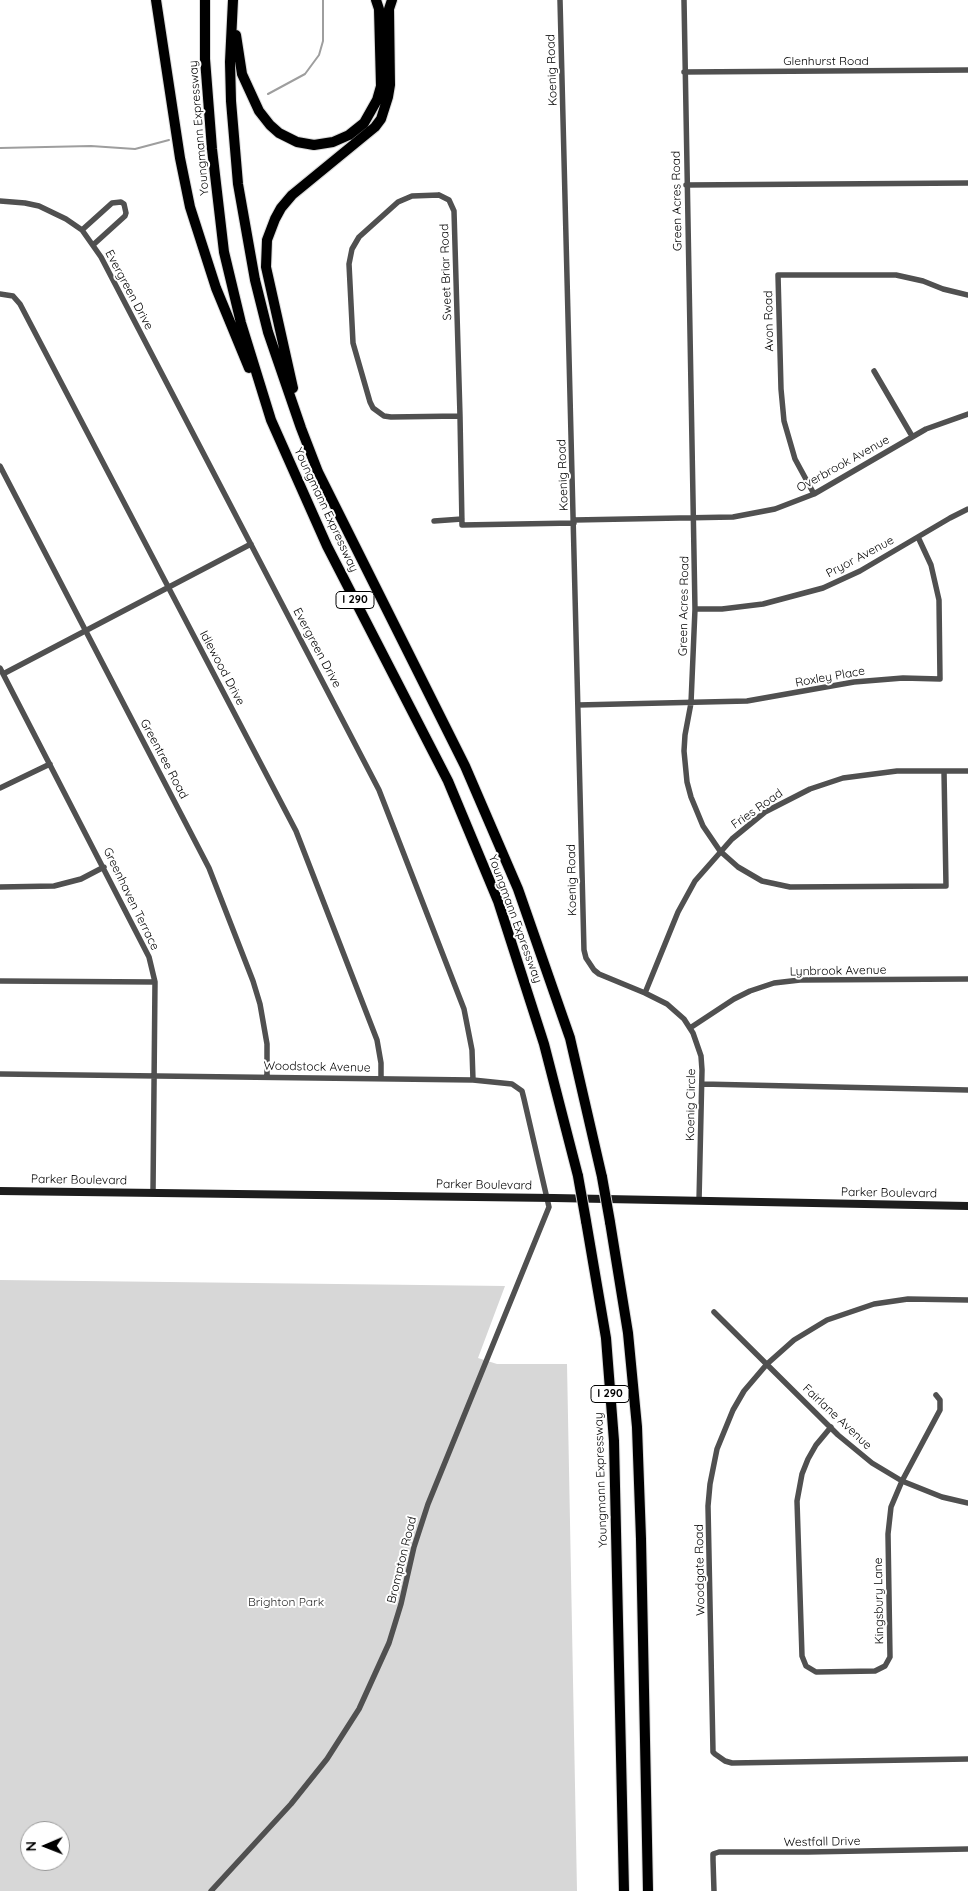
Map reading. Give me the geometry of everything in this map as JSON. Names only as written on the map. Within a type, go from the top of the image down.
[{"type":"highway","points":[[156,0],[180,158],[196,227],[216,288],[271,420]]},
{"type":"highway","name":"Youngmann Expressway","points":[[233,0],[231,101],[238,184],[244,224],[268,332],[318,472],[465,766],[518,889],[570,1038],[602,1177],[628,1333],[637,1427],[648,1891]]},
{"type":"highway","points":[[233,13],[242,74],[258,111],[270,125],[288,138],[305,144],[322,144],[341,139],[357,130],[368,118],[377,100],[381,86],[379,9],[376,0]]},
{"type":"highway","points":[[301,428],[266,267],[267,240],[275,218],[292,194],[375,127],[380,119],[390,85],[389,8],[392,0]]},
{"type":"highway","name":"Youngmann Expressway","points":[[205,3],[204,59],[224,252],[241,322],[271,420],[327,546],[448,781],[498,901],[544,1044],[578,1176],[606,1338],[614,1441],[624,1891]]},
{"type":"street","name":"Koenig Road","points":[[560,0],[584,950]]},
{"type":"street","name":"Green Acres Road","points":[[684,0],[695,608],[691,703],[684,751],[687,782],[691,797],[703,826],[720,851],[749,875],[762,881],[783,886],[946,886],[944,771]]},
{"type":"street","name":"Glenhurst Road","points":[[684,72],[968,70]]},
{"type":"street","points":[[686,185],[968,183]]},
{"type":"street","name":"Sweet Briar Road","points":[[460,416],[391,418],[378,413],[370,402],[352,343],[350,264],[352,249],[359,237],[393,205],[412,196],[439,195],[453,205],[454,211],[460,416],[462,520]]},
{"type":"street","name":"Evergreen Drive","points":[[0,201],[39,206],[66,219],[82,230],[93,245],[379,790],[464,1009],[472,1050],[473,1080]]},
{"type":"street","name":"Evergreen Drive","points":[[82,230],[112,203],[121,202],[124,204],[125,216],[93,245]]},
{"type":"street","name":"Avon Road","points":[[814,494],[795,459],[784,421],[780,389],[778,275],[908,276],[954,293],[968,295]]},
{"type":"street","name":"Idlewood Drive","points":[[0,294],[12,296],[20,304],[296,831],[377,1040],[381,1063],[381,1078]]},
{"type":"street","points":[[874,371],[912,436]]},
{"type":"street","name":"Overbrook Avenue","points":[[574,522],[733,517],[782,507],[814,494],[912,436],[939,423],[968,414]]},
{"type":"street","name":"Greentree Road","points":[[0,466],[209,868],[253,981],[260,1004],[267,1044],[268,1076]]},
{"type":"street","name":"Pryor Avenue","points":[[695,608],[722,609],[756,605],[804,594],[842,580],[968,509]]},
{"type":"street","points":[[434,521],[462,520],[462,525],[574,522]]},
{"type":"street","name":"Roxley Place","points":[[578,705],[719,703],[762,699],[870,680],[903,678],[940,679],[940,610],[937,585],[931,565],[918,537]]},
{"type":"street","points":[[3,674],[251,544]]},
{"type":"street","name":"Greenhaven Terrace","points":[[0,668],[144,944],[155,982],[153,1192]]},
{"type":"street","points":[[0,788],[50,764]]},
{"type":"street","name":"Fries Road","points":[[645,993],[684,900],[695,881],[720,851],[744,828],[765,812],[794,796],[826,783],[879,772],[968,771]]},
{"type":"street","points":[[0,887],[41,888],[60,885],[81,879],[104,867]]},
{"type":"street","name":"Koenig Circle","points":[[584,950],[589,964],[600,974],[645,993],[672,1008],[690,1028],[701,1056],[699,1201]]},
{"type":"street","name":"Lynbrook Avenue","points":[[690,1028],[734,999],[774,983],[800,980],[968,979]]},
{"type":"street","points":[[0,980],[155,982]]},
{"type":"street","name":"Woodstock Avenue","points":[[0,1074],[381,1078],[473,1080],[512,1084],[522,1091],[546,1198]]},
{"type":"street","points":[[702,1084],[968,1090]]},
{"type":"street","name":"Parker Boulevard","points":[[0,1191],[968,1206]]},
{"type":"street","name":"Brompton Road","points":[[211,1891],[309,1783],[344,1735],[369,1690],[395,1625],[425,1511],[534,1247],[548,1206],[546,1198]]},
{"type":"street","name":"Woodgate Road","points":[[968,1300],[908,1299],[874,1304],[826,1320],[806,1331],[783,1349],[748,1386],[733,1410],[717,1450],[710,1484],[708,1516],[714,1752],[720,1758],[732,1763],[968,1759]]},
{"type":"street","name":"Fairlane Avenue","points":[[714,1312],[831,1427],[872,1463],[902,1481],[942,1497],[968,1503]]},
{"type":"street","name":"Kingsbury Lane","points":[[831,1427],[819,1440],[808,1459],[802,1474],[797,1501],[803,1662],[810,1670],[816,1672],[875,1671],[880,1670],[890,1657],[888,1520],[902,1481],[940,1410],[940,1400],[936,1395]]},
{"type":"street","name":"Westfall Drive","points":[[714,1891],[713,1860],[714,1854],[719,1852],[968,1849]]},
{"type":"green space","name":"Brighton Park","points":[[0,1280],[505,1286],[478,1358],[497,1364],[567,1364],[577,1891],[0,1891]]},
{"type":"waterway","points":[[268,94],[305,74],[319,55],[323,41],[323,0]]},
{"type":"waterway","points":[[0,148],[91,146],[135,149],[169,140]]}]
